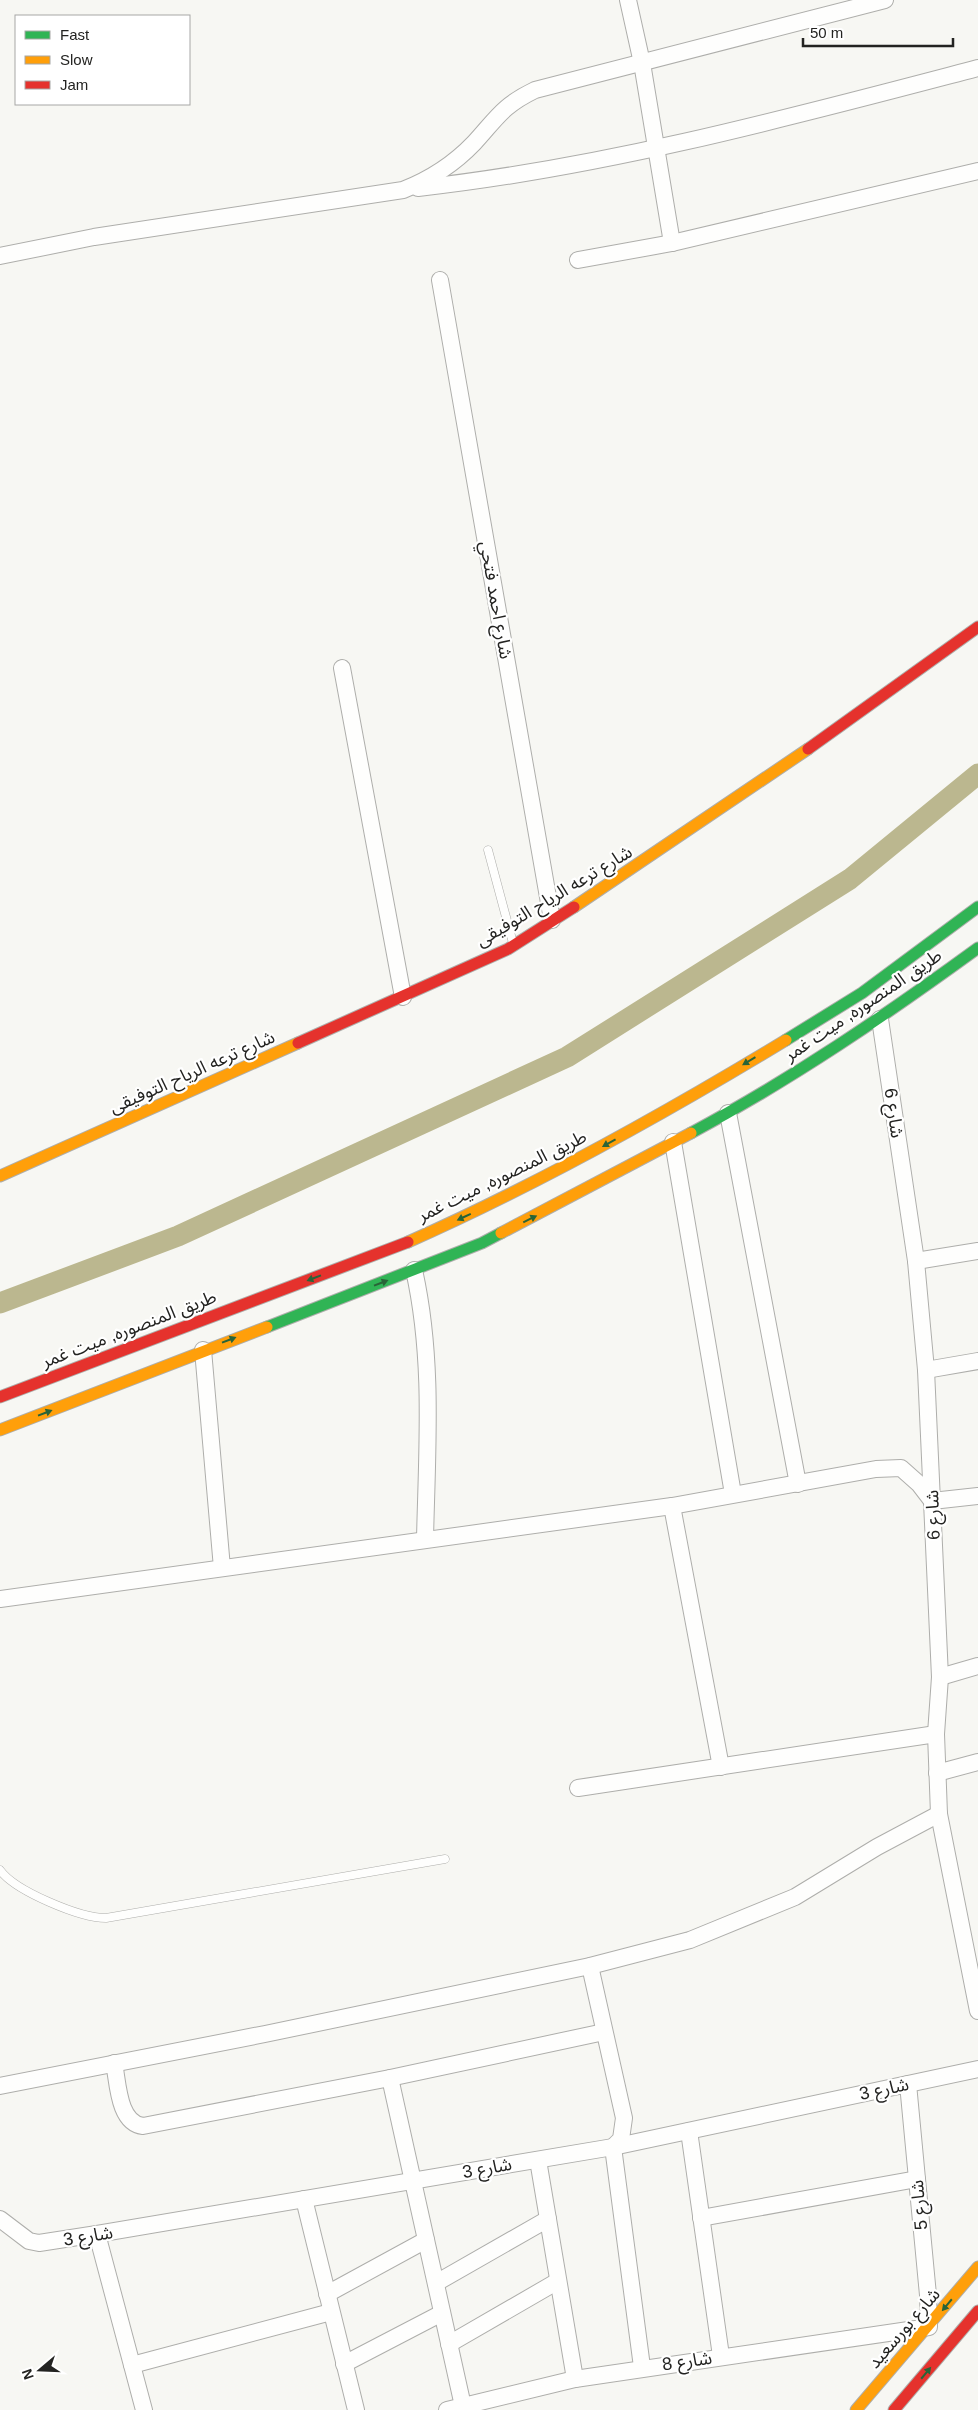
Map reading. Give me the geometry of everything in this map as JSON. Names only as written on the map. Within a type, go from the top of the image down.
[{"type":"main road","name":"شارع ترعه الرياح التوفيقى","points":[[0,1176],[403,997],[514,945],[623,876],[764,781],[978,627]]},
{"type":"main road","name":"طريق المنصوره, ميت غمر","points":[[0,1397],[356,1262],[467,1216],[682,1103],[862,993],[978,907]]},
{"type":"main road","name":"طريق المنصوره, ميت غمر","points":[[0,1430],[482,1243],[548,1210],[728,1113],[880,1018],[978,948]]},
{"type":"main road","points":[[862,993],[880,1018]]},
{"type":"main road","name":"شارع بورسعيد","points":[[856,2410],[978,2267]]},
{"type":"main road","points":[[894,2410],[978,2311]]},
{"type":"street","points":[[628,0],[642,62],[672,243]]},
{"type":"street","points":[[403,190],[429,180],[449,165],[473,143],[502,109],[516,99],[535,90],[885,0]]},
{"type":"street","points":[[0,256],[94,237],[403,190],[496,178],[656,148],[978,68]]},
{"type":"street","points":[[578,260],[672,243],[978,171]]},
{"type":"street","name":"شارع احمد فتحي","points":[[440,280],[552,920]]},
{"type":"street","points":[[342,668],[403,997]]},
{"type":"street","name":"شارع 6","points":[[880,1018],[916,1261],[926,1370],[940,1677],[936,1734],[939,1814],[978,2011]]},
{"type":"street","points":[[728,1113],[798,1484]]},
{"type":"street","points":[[674,1142],[733,1494]]},
{"type":"street","points":[[916,1261],[978,1251]]},
{"type":"street","points":[[414,1270],[424,1312],[428,1372],[425,1539]]},
{"type":"street","points":[[203,1350],[222,1568]]},
{"type":"street","points":[[926,1370],[978,1361]]},
{"type":"street","points":[[0,1599],[672,1506],[876,1469],[901,1468],[919,1484],[932,1501],[978,1496]]},
{"type":"street","points":[[672,1506],[721,1767]]},
{"type":"street","points":[[940,1677],[978,1666]]},
{"type":"street","points":[[578,1788],[936,1734]]},
{"type":"street","points":[[937,1773],[978,1762]]},
{"type":"street","points":[[0,2086],[590,1966],[690,1940],[795,1897],[877,1847],[939,1814]]},
{"type":"street","points":[[590,1966],[624,2118],[621,2139],[613,2147],[642,2367]]},
{"type":"street","points":[[114,2063],[125,2115],[132,2124],[142,2126],[390,2078],[604,2032]]},
{"type":"street","name":"شارع 3","points":[[0,2220],[29,2241],[39,2243],[97,2234],[613,2147],[978,2068]]},
{"type":"street","points":[[390,2078],[449,2344],[455,2408]]},
{"type":"street","name":"شارع 5","points":[[908,2084],[928,2295],[928,2327]]},
{"type":"street","points":[[689,2131],[721,2356]]},
{"type":"street","points":[[538,2160],[574,2379]]},
{"type":"street","points":[[701,2218],[917,2179]]},
{"type":"street","points":[[304,2199],[356,2410]]},
{"type":"street","points":[[436,2283],[548,2218]]},
{"type":"street","points":[[97,2234],[144,2410]]},
{"type":"street","points":[[327,2294],[426,2240]]},
{"type":"street","points":[[449,2344],[558,2281]]},
{"type":"street","points":[[132,2364],[331,2312]]},
{"type":"street","points":[[344,2364],[442,2313]]},
{"type":"street","name":"شارع 8","points":[[455,2408],[574,2379],[642,2367],[928,2327]]},
{"type":"lane","points":[[488,850],[514,945]]},
{"type":"lane","points":[[0,1870],[16,1885],[77,1914],[106,1918],[445,1859]]},
{"type":"waterway","points":[[0,1303],[178,1236],[567,1057],[850,879],[978,774]]},
{"type":"traffic: fast","points":[[786,1040],[862,993],[978,907]]},
{"type":"traffic: fast","points":[[691,1133],[766,1091],[838,1045],[909,998],[978,948]]},
{"type":"traffic: fast","points":[[267,1327],[482,1243],[501,1233]]},
{"type":"traffic: slow","points":[[574,907],[808,749]]},
{"type":"traffic: slow","points":[[408,1242],[457,1220],[600,1147],[694,1095],[786,1040]]},
{"type":"traffic: slow","points":[[0,1176],[298,1043]]},
{"type":"traffic: slow","points":[[501,1233],[691,1133]]},
{"type":"traffic: slow","points":[[0,1430],[267,1327]]},
{"type":"traffic: slow","points":[[856,2410],[978,2267]]},
{"type":"traffic: jam","points":[[808,749],[978,627]]},
{"type":"traffic: jam","points":[[298,1043],[508,949],[574,907]]},
{"type":"traffic: jam","points":[[0,1397],[408,1242]]},
{"type":"traffic: jam","points":[[894,2410],[978,2311]]}]
